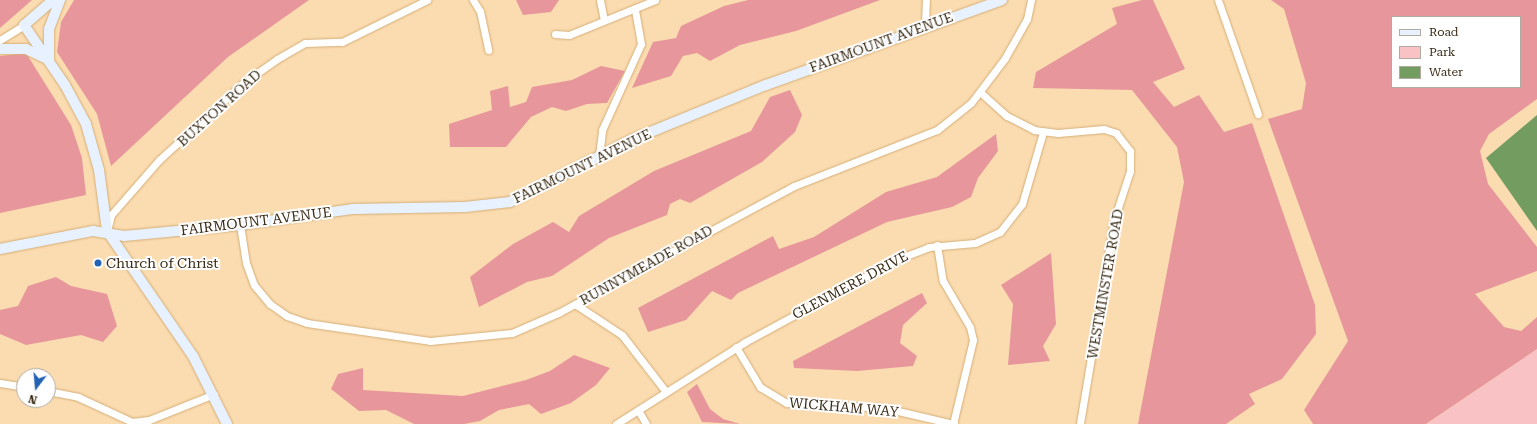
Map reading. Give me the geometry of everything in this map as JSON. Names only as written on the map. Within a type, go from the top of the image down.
[{"type":"main road","points":[[53,0],[24,26],[49,60],[77,105],[93,142],[107,231],[193,356],[214,394],[227,424]]},
{"type":"main road","points":[[49,60],[49,29],[60,0]]},
{"type":"main road","name":"FAIRMOUNT AVENUE","points":[[0,249],[107,231],[124,236],[240,225],[352,209],[465,207],[504,203],[522,198],[599,156],[805,69],[925,25],[1002,0]]},
{"type":"main road","points":[[0,49],[26,49],[49,60]]},
{"type":"street","name":"BUXTON ROAD","points":[[107,231],[111,215],[159,160],[243,83],[298,46],[342,42],[427,0]]},
{"type":"street","points":[[473,0],[480,11],[488,50]]},
{"type":"street","points":[[600,0],[604,20]]},
{"type":"street","points":[[555,34],[569,35],[655,0]]},
{"type":"street","points":[[925,25],[926,0]]},
{"type":"street","name":"RUNNYMEADE ROAD","points":[[240,225],[244,255],[254,285],[279,311],[307,323],[416,340],[459,341],[529,328],[794,186],[937,130],[980,92],[1015,41],[1027,19],[1031,0]]},
{"type":"street","points":[[1218,0],[1258,114]]},
{"type":"street","points":[[599,156],[602,130],[641,44],[635,9]]},
{"type":"street","points":[[0,40],[24,26]]},
{"type":"street","name":"WESTMINSTER ROAD","points":[[980,92],[1007,116],[1043,132],[1111,130],[1127,144],[1131,158],[1114,220],[1080,424]]},
{"type":"street","name":"GLENMERE DRIVE","points":[[616,424],[736,347],[898,258],[937,246],[979,242],[1000,232],[1012,221],[1026,194],[1043,132]]},
{"type":"street","points":[[937,246],[943,282],[970,327],[973,340],[954,424]]},
{"type":"street","points":[[575,304],[622,336],[666,392]]},
{"type":"street","name":"WICKHAM WAY","points":[[736,347],[760,387],[787,403],[885,408],[954,424]]},
{"type":"street","points":[[0,383],[16,386]]},
{"type":"street","points":[[56,393],[78,397],[120,419],[136,422],[149,420],[214,394]]},
{"type":"street","points":[[638,410],[646,424]]},
{"type":"green space","points":[[1537,349],[1537,424],[1427,424]]},
{"type":"shaded area","points":[[0,0],[32,0],[0,28]]},
{"type":"shaded area","points":[[74,0],[309,0],[228,57],[111,166],[97,114],[57,52],[61,22]]},
{"type":"shaded area","points":[[516,0],[559,0],[551,12],[523,15]]},
{"type":"shaded area","points":[[748,0],[880,0],[796,31],[740,45],[710,61],[697,53],[683,56],[671,76],[632,88],[653,42],[676,38],[681,26],[724,6]]},
{"type":"shaded area","points":[[1142,0],[1153,0],[1185,69],[1153,82],[1174,107],[1199,95],[1224,132],[1252,123],[1315,305],[1316,334],[1282,379],[1249,394],[1255,404],[1226,424],[1138,424],[1184,182],[1177,147],[1132,90],[1033,88],[1036,72],[1117,24],[1112,8]]},
{"type":"shaded area","points":[[1271,0],[1537,0],[1537,99],[1489,134],[1480,151],[1488,184],[1537,247],[1537,271],[1475,294],[1504,327],[1521,331],[1537,317],[1537,349],[1426,424],[1313,424],[1304,410],[1348,341],[1268,119],[1302,109],[1306,83],[1284,9]]},
{"type":"shaded area","points":[[26,53],[71,125],[82,158],[86,195],[0,213],[0,56]]},
{"type":"shaded area","points":[[601,66],[625,71],[607,103],[587,104],[566,111],[552,107],[531,117],[506,147],[450,147],[449,124],[492,110],[490,91],[508,86],[510,107],[526,102],[532,87],[572,80]]},
{"type":"shaded area","points":[[790,90],[802,115],[795,132],[762,162],[690,203],[680,199],[670,204],[667,215],[609,238],[552,276],[527,282],[479,307],[470,277],[513,244],[553,222],[569,232],[579,216],[654,171],[751,131],[770,97]]},
{"type":"shaded area","points":[[996,134],[998,151],[978,178],[971,197],[952,207],[887,222],[738,293],[731,300],[712,291],[686,320],[648,332],[638,308],[773,236],[779,249],[814,237],[886,192],[937,177]]},
{"type":"shaded area","points":[[1051,253],[1056,324],[1043,346],[1050,361],[1008,365],[1013,304],[1001,285]]},
{"type":"shaded area","points":[[56,277],[71,286],[107,294],[117,326],[103,342],[81,335],[26,345],[0,334],[0,310],[18,306],[28,286]]},
{"type":"shaded area","points":[[922,293],[927,303],[903,325],[900,343],[917,356],[913,366],[857,371],[794,368],[793,361]]},
{"type":"shaded area","points":[[574,355],[610,368],[596,385],[571,403],[541,414],[529,404],[499,410],[480,421],[464,424],[414,424],[386,410],[359,411],[331,389],[338,374],[363,368],[363,390],[463,396],[526,380],[550,371]]},
{"type":"shaded area","points":[[697,384],[710,409],[723,419],[740,424],[702,422],[687,392]]},
{"type":"water","points":[[1537,115],[1537,231],[1486,158]]},
{"type":"place","name":"Church of Christ","points":[[98,263]]}]
